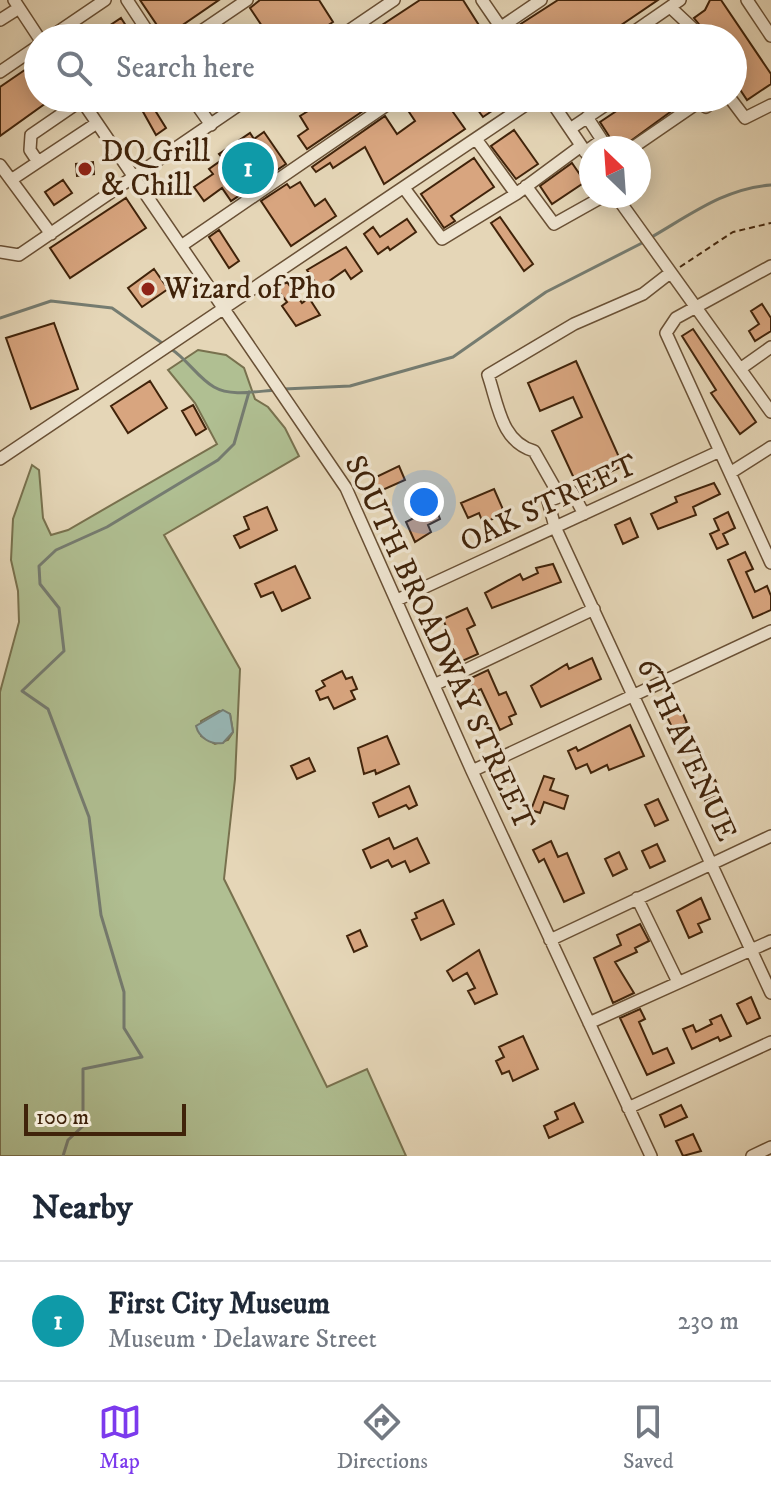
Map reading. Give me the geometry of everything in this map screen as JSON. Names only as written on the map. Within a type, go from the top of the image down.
[{"type":"street","points":[[70,24],[105,0]]},
{"type":"street","points":[[127,0],[143,24]]},
{"type":"street","points":[[212,24],[247,0]]},
{"type":"street","points":[[359,24],[394,0]]},
{"type":"street","points":[[482,0],[498,24]]},
{"type":"street","points":[[505,24],[541,0]]},
{"type":"street","points":[[747,0],[771,36]]},
{"type":"street","points":[[0,20],[16,4],[30,24]]},
{"type":"street","points":[[645,24],[675,4],[691,24]]},
{"type":"street","points":[[0,72],[24,56]]},
{"type":"street","points":[[740,112],[745,118],[771,105]]},
{"type":"street","points":[[38,162],[30,150],[31,135],[63,112]]},
{"type":"street","name":"SOUTH BROADWAY STREET","points":[[90,112],[346,488],[472,771],[651,1156]]},
{"type":"street","points":[[202,112],[211,125]]},
{"type":"street","points":[[0,252],[19,255],[229,112]]},
{"type":"street","points":[[181,246],[377,112]]},
{"type":"street","points":[[0,459],[516,112]]},
{"type":"street","points":[[558,112],[579,142]]},
{"type":"street","points":[[570,129],[595,112]]},
{"type":"street","points":[[648,136],[682,112]]},
{"type":"street","points":[[587,117],[600,136]]},
{"type":"street","points":[[11,180],[97,123]]},
{"type":"street","points":[[476,139],[516,194]]},
{"type":"street","points":[[404,188],[442,239],[579,157]]},
{"type":"street","points":[[0,165],[51,234]]},
{"type":"street","points":[[526,186],[554,224],[583,208]]},
{"type":"street","points":[[625,208],[771,412]]},
{"type":"street","points":[[771,266],[694,306],[676,318],[666,333],[771,563]]},
{"type":"street","points":[[559,495],[534,451],[519,447],[507,432],[488,375],[574,324],[643,294],[667,269]]},
{"type":"street","points":[[740,369],[771,347]]},
{"type":"street","points":[[730,473],[771,447]]},
{"type":"street","name":"OAK STREET","points":[[397,600],[720,451]]},
{"type":"street","points":[[555,527],[547,505],[548,501],[559,495],[572,492],[584,514]]},
{"type":"street","name":"6TH AVENUE","points":[[555,527],[771,993]]},
{"type":"street","points":[[434,685],[594,609]]},
{"type":"street","points":[[472,771],[771,631]]},
{"type":"street","points":[[550,940],[771,836]]},
{"type":"street","points":[[637,898],[678,982]]},
{"type":"street","points":[[589,1023],[771,941]]},
{"type":"street","points":[[628,1108],[771,1042]]},
{"type":"street","points":[[752,1156],[771,1147]]},
{"type":"path","points":[[667,269],[733,232],[771,223]]},
{"type":"green space","points":[[198,350],[226,355],[244,368],[255,399],[268,407],[285,428],[299,456],[164,535],[240,669],[235,779],[224,879],[327,1087],[367,1069],[406,1156],[0,1156],[0,692],[19,622],[18,591],[11,560],[13,519],[32,465],[39,470],[43,518],[51,535],[68,530],[217,444],[195,403],[168,370]],"holes":[[[219,711],[230,714],[233,732],[228,740],[215,744],[201,736],[201,721]]]},
{"type":"water","points":[[223,710],[230,714],[233,732],[223,743],[210,742],[196,726]]},
{"type":"building","points":[[140,0],[219,0],[184,24],[156,24]]},
{"type":"building","points":[[260,0],[319,0],[333,22],[261,24],[250,8]]},
{"type":"building","points":[[420,0],[463,0],[478,24],[384,24]]},
{"type":"building","points":[[558,0],[658,0],[623,24],[521,24]]},
{"type":"building","points":[[710,0],[721,0],[737,24],[699,24],[694,18],[705,10]]},
{"type":"building","points":[[747,38],[771,74],[771,84],[747,100]]},
{"type":"building","points":[[24,70],[24,112],[33,112],[0,136],[0,87]]},
{"type":"building","points":[[143,112],[156,112],[166,128],[156,135]]},
{"type":"building","points":[[306,112],[361,112],[307,149],[298,136],[308,129],[300,116]]},
{"type":"building","points":[[409,112],[453,112],[465,129],[384,184],[365,147],[333,168],[330,163],[316,172],[312,167],[385,116],[397,134],[415,121]]},
{"type":"building","points":[[615,112],[670,112],[637,136],[609,136],[600,122]]},
{"type":"building","points":[[514,130],[538,164],[516,179],[491,146]]},
{"type":"building","points":[[264,132],[286,164],[231,201],[222,188],[204,201],[194,187],[213,174],[209,169],[223,159],[219,154],[250,133],[254,139]]},
{"type":"building","points":[[474,158],[494,187],[451,216],[455,221],[444,228],[421,194]]},
{"type":"building","name":"DQ Grill & Chill","points":[[93,162],[94,174],[77,176],[76,164]]},
{"type":"building","points":[[572,163],[579,173],[579,186],[552,204],[540,186]]},
{"type":"building","points":[[63,180],[72,193],[54,205],[45,192]]},
{"type":"building","points":[[300,182],[315,206],[325,199],[336,216],[291,246],[261,201],[287,184],[290,188]]},
{"type":"building","points":[[126,198],[146,228],[70,278],[50,248]]},
{"type":"building","points":[[500,217],[533,264],[524,271],[491,223]]},
{"type":"building","points":[[407,219],[416,232],[390,250],[388,247],[378,254],[364,234],[373,227],[380,237]]},
{"type":"building","points":[[219,230],[239,261],[229,268],[209,237]]},
{"type":"building","points":[[346,247],[362,271],[351,279],[345,270],[319,288],[307,270]]},
{"type":"building","name":"Wizard of Pho","points":[[154,269],[168,289],[142,307],[128,288]]},
{"type":"building","points":[[287,282],[302,303],[309,298],[320,315],[296,326],[282,306],[287,302],[277,289]]},
{"type":"building","points":[[762,304],[771,318],[771,331],[755,341],[749,331],[759,324],[751,311]]},
{"type":"building","points":[[54,323],[78,389],[31,409],[6,338]]},
{"type":"building","points":[[693,329],[756,422],[740,434],[711,393],[716,390],[682,336]]},
{"type":"building","points":[[576,361],[623,466],[578,487],[552,431],[582,417],[573,397],[540,411],[528,383]]},
{"type":"building","points":[[150,381],[167,408],[128,433],[111,406]]},
{"type":"building","points":[[193,405],[206,429],[196,435],[182,411]]},
{"type":"building","points":[[399,466],[405,480],[378,492],[372,479]]},
{"type":"building","points":[[714,483],[720,494],[693,507],[696,515],[658,529],[651,514],[677,502],[675,497]]},
{"type":"building","points":[[428,487],[440,519],[428,525],[431,532],[415,542],[406,522],[420,515],[411,495]]},
{"type":"building","points":[[494,489],[505,514],[483,523],[479,513],[468,518],[461,503]]},
{"type":"building","points":[[267,507],[277,530],[240,548],[234,536],[249,529],[244,517]]},
{"type":"building","points":[[728,512],[735,528],[723,534],[728,544],[717,549],[710,534],[719,530],[714,519]]},
{"type":"building","points":[[630,518],[638,537],[623,544],[615,525]]},
{"type":"building","points":[[745,552],[753,569],[746,572],[755,592],[767,586],[771,596],[771,610],[753,618],[728,560]]},
{"type":"building","points":[[553,564],[561,582],[492,608],[485,593],[520,574],[523,580],[538,573],[536,568]]},
{"type":"building","points":[[295,566],[310,598],[282,611],[273,592],[261,597],[255,584]]},
{"type":"building","points":[[467,608],[475,625],[467,629],[478,654],[460,662],[443,619]]},
{"type":"building","points":[[592,658],[601,679],[541,707],[531,686],[567,664],[569,669]]},
{"type":"building","points":[[488,670],[499,695],[506,692],[516,714],[509,717],[512,724],[500,730],[481,689],[475,692],[469,679]]},
{"type":"building","points":[[342,671],[346,679],[352,677],[357,689],[351,691],[355,699],[334,709],[328,697],[320,700],[316,691],[325,686],[322,681]]},
{"type":"building","points":[[679,704],[687,723],[673,729],[664,711]]},
{"type":"building","points":[[630,725],[644,756],[609,770],[607,765],[591,773],[587,764],[576,769],[568,751],[576,747],[578,751]]},
{"type":"building","points":[[387,736],[399,764],[376,774],[375,770],[364,774],[358,748]]},
{"type":"building","points":[[309,758],[315,771],[297,779],[291,766]]},
{"type":"building","points":[[544,776],[554,779],[550,790],[568,796],[564,809],[544,802],[540,813],[531,810]]},
{"type":"building","points":[[715,780],[721,794],[705,801],[699,787]]},
{"type":"building","points":[[409,786],[417,805],[409,809],[406,805],[379,817],[373,803]]},
{"type":"building","points":[[658,799],[668,820],[655,826],[645,805]]},
{"type":"building","points":[[389,838],[394,849],[417,838],[429,863],[410,872],[405,861],[392,867],[388,860],[371,868],[363,850]]},
{"type":"building","points":[[551,841],[558,857],[567,853],[584,893],[564,902],[544,859],[539,862],[533,850]]},
{"type":"building","points":[[657,844],[665,861],[650,868],[642,851]]},
{"type":"building","points":[[619,852],[627,869],[613,876],[605,859]]},
{"type":"building","points":[[701,898],[710,919],[698,924],[702,932],[689,938],[677,911]]},
{"type":"building","points":[[443,900],[454,924],[421,940],[412,920],[417,918],[415,913]]},
{"type":"building","points":[[640,924],[649,941],[635,948],[637,952],[615,962],[634,993],[613,1003],[594,958],[621,945],[617,935]]},
{"type":"building","points":[[360,930],[367,946],[354,952],[347,936]]},
{"type":"building","points":[[479,950],[497,994],[475,1004],[468,991],[475,988],[467,973],[453,981],[447,971]]},
{"type":"building","points":[[751,997],[760,1018],[747,1024],[737,1004]]},
{"type":"building","points":[[640,1009],[645,1019],[639,1022],[653,1054],[667,1048],[674,1063],[647,1075],[620,1018]]},
{"type":"building","points":[[721,1015],[731,1036],[720,1041],[718,1037],[692,1049],[683,1029],[693,1025],[696,1032]]},
{"type":"building","points":[[523,1036],[538,1069],[513,1081],[509,1071],[502,1074],[496,1061],[504,1057],[499,1047]]},
{"type":"building","points":[[574,1103],[583,1122],[549,1138],[544,1126],[558,1119],[555,1112]]},
{"type":"building","points":[[681,1105],[687,1117],[665,1127],[660,1115]]},
{"type":"building","points":[[693,1134],[701,1151],[683,1156],[676,1141]]},
{"type":"waterway","points":[[650,238],[723,197],[771,185]]},
{"type":"waterway","points":[[284,389],[350,386],[453,357],[546,292],[644,242]]},
{"type":"waterway","points":[[0,318],[51,301],[112,308],[165,345]]},
{"type":"waterway","points":[[171,349],[208,383],[221,390],[245,393],[276,390]]},
{"type":"waterway","points":[[63,1156],[68,1140],[83,1126],[83,1069],[142,1057],[124,1028],[124,992],[101,915],[89,817],[48,709],[22,691],[64,651],[59,608],[40,584],[39,566],[56,550],[107,527],[218,460],[234,444],[249,392]]},
{"type":"place","name":"First City Museum","points":[[248,168]]},
{"type":"place","name":"DQ Grill & Chill","points":[[85,169]]},
{"type":"place","name":"Wizard of Pho","points":[[148,289]]}]
